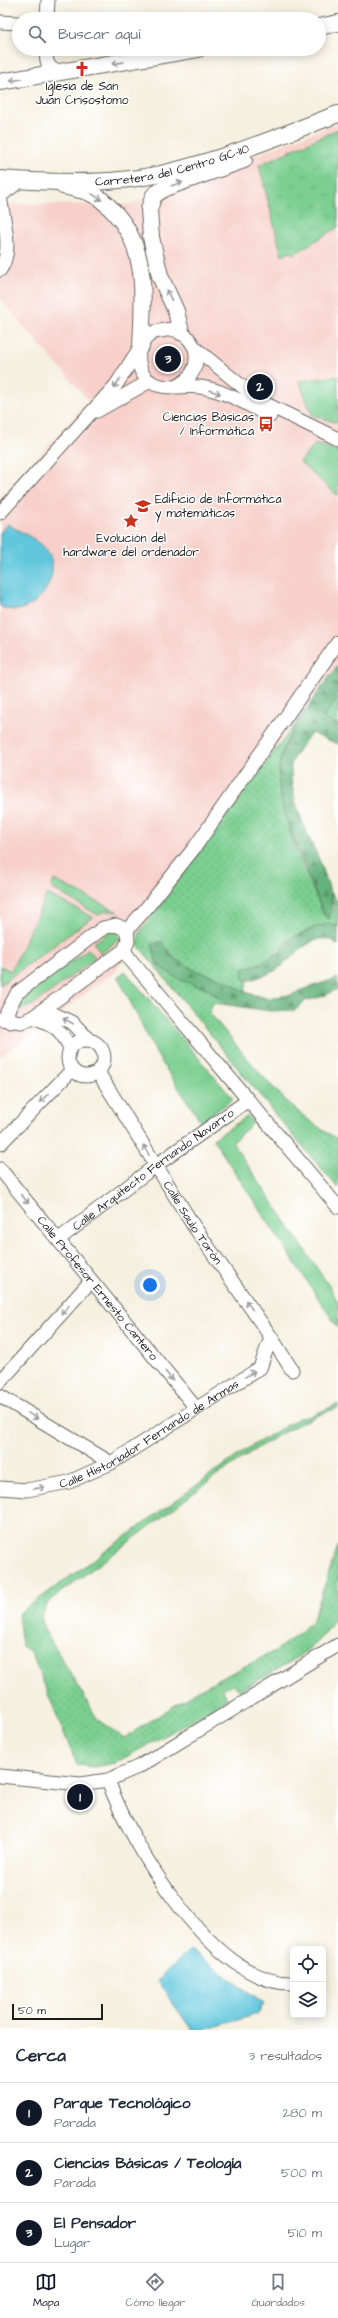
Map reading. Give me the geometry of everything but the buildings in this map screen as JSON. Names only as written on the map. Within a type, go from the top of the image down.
[{"type":"main road","points":[[326,26],[338,23]]},
{"type":"main road","points":[[0,82],[157,56]]},
{"type":"main road","name":"Carretera del Centro GC-110","points":[[0,179],[46,181],[119,180],[168,173],[222,157],[338,114]]},
{"type":"main road","points":[[181,332],[176,311],[160,276],[151,237],[149,209],[154,195],[164,188],[301,138],[338,118]]},
{"type":"main road","points":[[46,181],[91,193],[106,203],[122,220],[134,241],[141,264],[144,291],[140,348]]},
{"type":"street","points":[[47,12],[48,0]]},
{"type":"street","points":[[0,22],[12,23]]},
{"type":"street","points":[[46,56],[46,61],[50,68],[59,73]]},
{"type":"street","points":[[0,270],[5,264],[8,247],[0,196],[21,180]]},
{"type":"street","points":[[0,513],[116,385],[140,348],[154,332],[172,329],[181,332],[189,339],[195,348],[260,401],[307,426],[338,439]]},
{"type":"street","points":[[140,348],[140,368],[150,382],[163,387],[201,387],[234,398],[278,420],[307,426]]},
{"type":"street","points":[[177,386],[184,382],[194,371],[196,363],[195,348]]},
{"type":"street","points":[[92,413],[150,382]]},
{"type":"street","points":[[322,432],[338,436]]},
{"type":"street","points":[[126,930],[144,911],[195,847],[338,642]]},
{"type":"street","points":[[116,925],[126,930],[128,941],[124,950],[38,1013],[22,1022],[3,1023],[7,1012],[5,1003],[17,993],[103,928],[116,925]]},
{"type":"street","points":[[124,950],[129,958],[247,1100],[338,1207]]},
{"type":"street","points":[[38,1013],[73,1023],[88,1039],[101,1046],[105,1060],[98,1072],[84,1077],[72,1070],[67,1059],[70,1048],[78,1041],[88,1039]]},
{"type":"street","points":[[38,1013],[53,1024],[63,1034],[70,1048]]},
{"type":"street","points":[[0,1144],[72,1070]]},
{"type":"street","name":"Calle Saulo Torón","points":[[98,1072],[193,1225],[272,1337],[292,1370]]},
{"type":"street","name":"Calle Arquitecto Fernando Navarro","points":[[59,1239],[155,1166],[247,1100]]},
{"type":"street","name":"Calle Profesor Ernesto Cantero","points":[[0,1169],[59,1239],[91,1281],[196,1408]]},
{"type":"street","points":[[0,1382],[91,1281]]},
{"type":"street","name":"Calle Historiador Fernando de Armas","points":[[0,1488],[27,1490],[69,1482],[111,1463],[260,1368],[272,1337]]},
{"type":"street","points":[[0,1396],[111,1463]]},
{"type":"street","points":[[0,1776],[80,1784],[108,1780],[140,1766],[338,1645]]},
{"type":"street","points":[[108,1780],[114,1798],[150,1864],[181,1909],[211,1943],[236,1964],[260,1978],[283,1984],[290,1983]]},
{"type":"shaded area","points":[[338,123],[338,663],[138,933],[116,971],[0,1057],[0,497],[89,401],[0,299],[0,204],[129,205]]},
{"type":"green space","points":[[338,129],[338,227],[294,254],[290,252],[282,256],[259,165]]},
{"type":"green space","points":[[338,376],[338,423],[312,415],[299,381]]},
{"type":"green space","points":[[315,444],[338,451],[338,496],[300,462]]},
{"type":"green space","points":[[338,665],[338,698],[323,718],[338,725],[338,744],[311,733],[293,759],[291,767],[292,785],[299,813],[322,867],[329,890],[331,910],[329,919],[324,915],[285,817],[280,795],[279,771],[281,757],[291,735],[306,710]]},
{"type":"green space","points":[[325,684],[300,719],[284,747],[281,756],[279,774],[280,794],[285,815],[300,859],[324,915],[334,911],[331,892],[338,903],[338,925],[319,928],[298,935],[287,941],[264,962],[252,965],[242,978],[247,981],[245,992],[225,980],[196,971],[175,959],[161,941],[152,944],[179,979],[209,990],[228,1005],[213,1003],[209,1012],[253,1065],[284,1098],[301,1114],[338,1139],[338,1188],[279,1119],[138,945],[139,933]]},
{"type":"green space","points":[[338,698],[338,725],[323,718]]},
{"type":"green space","points":[[54,880],[118,912],[106,911],[98,915],[51,888]]},
{"type":"green space","points":[[47,894],[93,917],[0,985],[0,966],[11,971]]},
{"type":"green space","points":[[328,924],[338,925],[338,945],[329,940],[321,939],[313,941],[304,946],[281,967],[273,972],[247,981],[242,978],[243,969],[262,963],[279,952],[288,940],[315,927]]},
{"type":"green space","points":[[110,931],[116,931],[119,934],[119,939],[101,954],[94,943]]},
{"type":"green space","points":[[161,941],[175,959],[196,971],[225,980],[245,992],[266,998],[292,995],[301,990],[338,978],[338,989],[324,996],[305,1001],[296,1010],[270,1011],[228,1005],[209,990],[178,979],[157,965],[152,944]]},
{"type":"green space","points":[[88,949],[96,958],[33,1005],[14,1012],[21,999]]},
{"type":"green space","points":[[125,971],[233,1099],[201,1122],[157,1055],[118,977]]},
{"type":"green space","points":[[248,1116],[253,1123],[232,1142],[329,1286],[338,1302],[338,1328],[213,1139]]},
{"type":"green space","points":[[338,1404],[338,1408],[316,1416],[270,1440],[204,1485],[49,1601],[41,1616],[44,1629],[98,1720],[124,1738],[200,1689],[275,1651],[301,1632],[313,1619],[338,1546],[338,1612],[331,1626],[309,1649],[282,1667],[240,1691],[233,1684],[223,1689],[227,1699],[195,1719],[115,1763],[94,1767],[77,1765],[31,1652],[22,1646],[18,1614],[247,1449],[299,1418],[308,1417]]},
{"type":"water","points":[[7,524],[32,538],[44,547],[51,558],[52,570],[50,582],[35,602],[24,608],[12,610],[0,606],[0,533]]},
{"type":"water","points":[[190,1950],[264,2003],[258,2014],[203,2030],[192,2030],[157,1981]]},
{"type":"place","name":"Iglesia de San Juan Crisostomo","points":[[82,69]]},
{"type":"place","name":"El Pensador","points":[[168,359]]},
{"type":"place","name":"Ciencias Básicas / Teología","points":[[260,387]]},
{"type":"place","name":"Ciencias Básicas / Informática","points":[[266,424]]},
{"type":"place","name":"Edificio de Informática y matemáticas","points":[[143,506]]},
{"type":"place","name":"Evolución del hardware del ordenador","points":[[131,521]]},
{"type":"place","name":"Parque Tecnológico","points":[[80,1797]]}]
